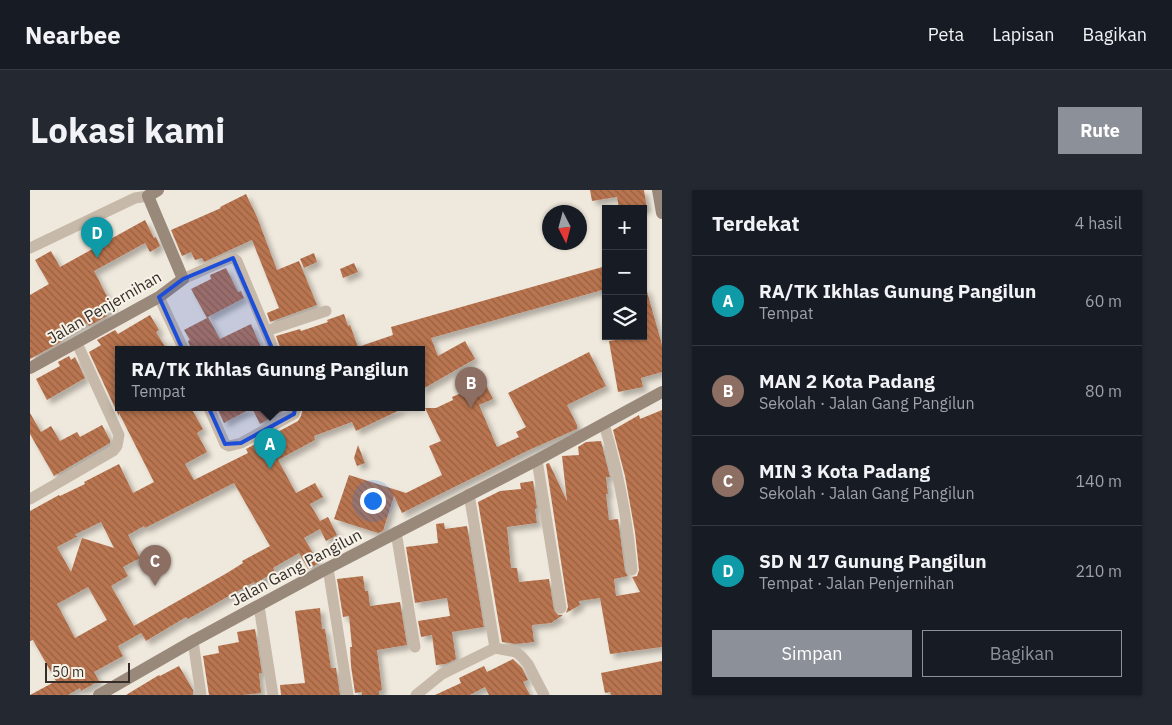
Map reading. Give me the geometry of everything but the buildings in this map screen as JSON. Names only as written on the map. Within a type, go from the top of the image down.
[{"type":"street","points":[[658,190],[662,213]]},
{"type":"street","points":[[30,248],[135,198],[153,193]]},
{"type":"street","name":"Jalan Penjernihan","points":[[30,368],[76,341],[159,298],[183,279],[153,193]]},
{"type":"street","points":[[183,279],[234,258],[237,261],[272,346]]},
{"type":"street","points":[[159,298],[182,346]]},
{"type":"street","points":[[266,331],[326,311]]},
{"type":"street","points":[[30,499],[113,451],[119,442],[119,435],[76,341]]},
{"type":"street","name":"Jalan Gang Pangilun","points":[[104,694],[193,641],[662,392]]},
{"type":"street","points":[[210,411],[225,444],[229,446],[242,443],[294,414],[295,411]]},
{"type":"street","points":[[604,424],[615,462],[630,543],[632,570]]},
{"type":"street","points":[[537,460],[561,608]]},
{"type":"street","points":[[469,494],[495,648]]},
{"type":"street","points":[[396,532],[415,647]]},
{"type":"street","points":[[328,568],[348,695]]},
{"type":"street","points":[[259,606],[273,695]]},
{"type":"street","points":[[193,641],[201,695]]},
{"type":"street","points":[[416,695],[442,674],[495,648],[516,652],[522,657],[528,664],[544,695]]},
{"type":"highlighted area","points":[[233,258],[296,404],[294,414],[241,443],[225,444],[159,297],[183,279]]},
{"type":"place","name":"SD N 17 Gunung Pangilun","points":[[97,258]]},
{"type":"place","name":"MAN 2 Kota Padang","points":[[471,408]]},
{"type":"place","name":"RA/TK Ikhlas Gunung Pangilun","points":[[270,469]]},
{"type":"place","name":"MIN 3 Kota Padang","points":[[155,586]]}]
